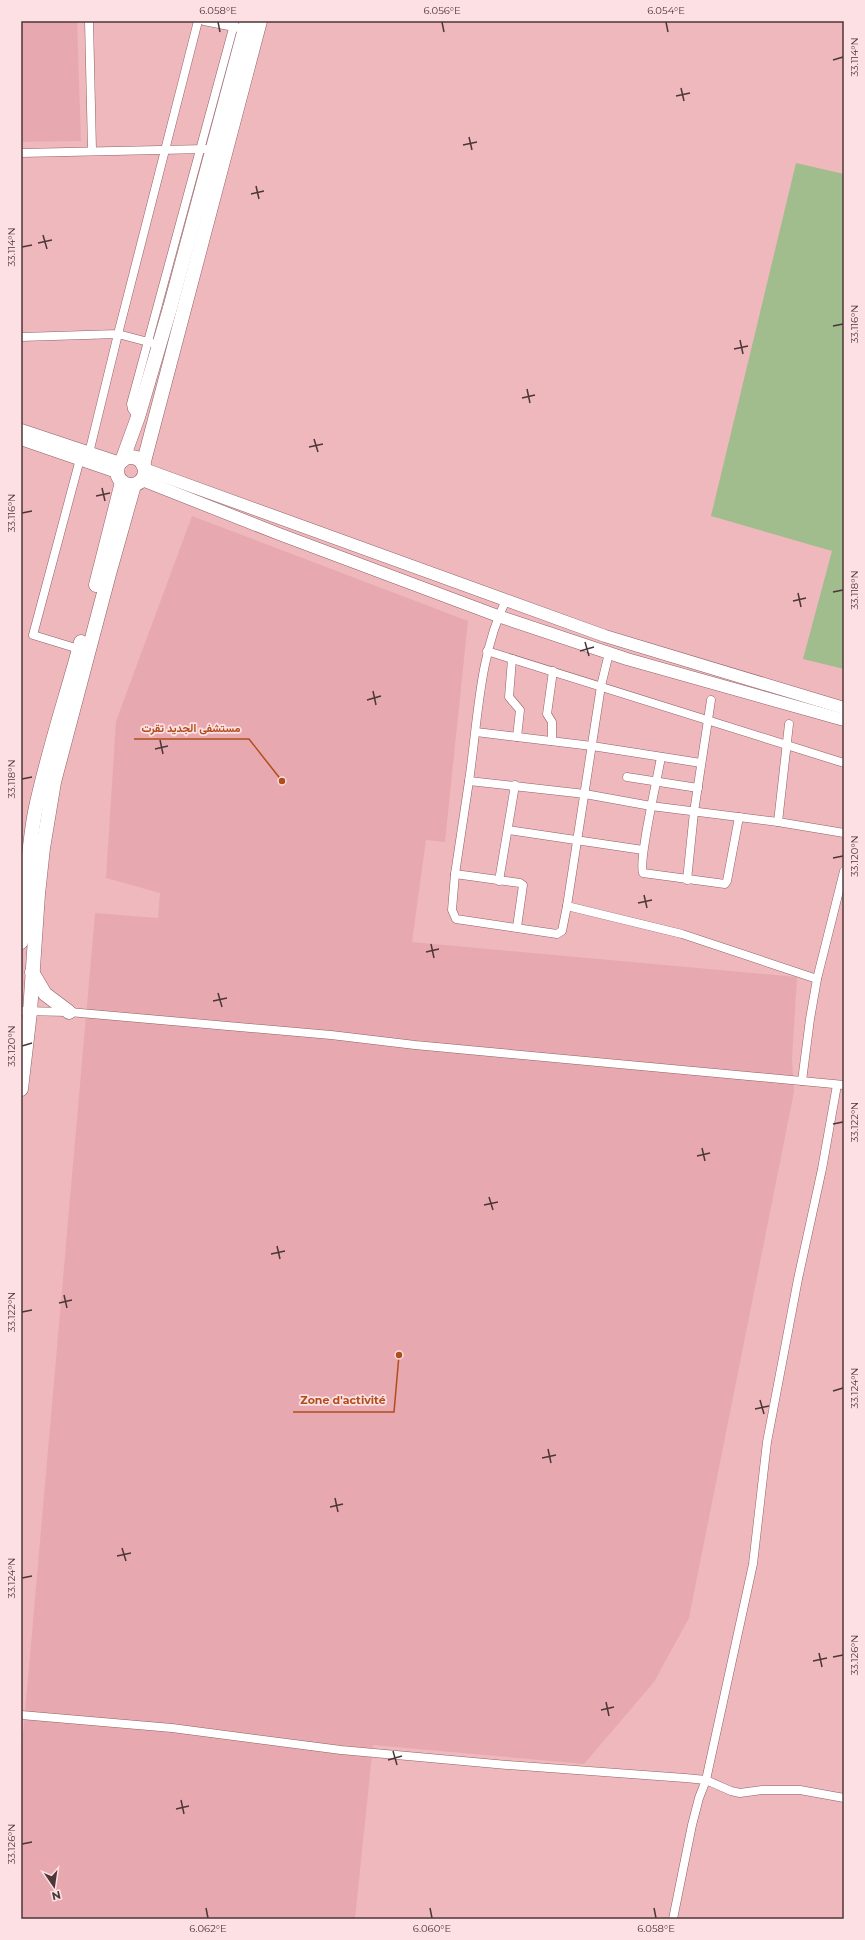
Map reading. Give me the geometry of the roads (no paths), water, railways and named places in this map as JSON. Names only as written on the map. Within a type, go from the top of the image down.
[{"type":"highway","points":[[21,1089],[25,1012],[32,972],[38,894],[48,812],[55,774],[83,650],[131,472],[260,21]]},
{"type":"highway","points":[[131,472],[138,417],[152,343],[240,24]]},
{"type":"highway","points":[[21,942],[30,846],[35,814],[46,766],[83,650]]},
{"type":"highway","points":[[32,972],[41,989],[48,998],[69,1012]]},
{"type":"main road","points":[[21,433],[84,456],[506,600],[605,636],[844,708]]},
{"type":"main road","points":[[131,472],[279,534],[498,616],[609,653],[844,720]]},
{"type":"street","points":[[88,21],[92,150]]},
{"type":"street","points":[[83,650],[32,635],[118,334],[164,149],[198,21]]},
{"type":"street","points":[[204,21],[240,24]]},
{"type":"street","points":[[21,153],[92,150],[206,149]]},
{"type":"street","points":[[21,337],[118,334],[152,343]]},
{"type":"street","points":[[506,600],[498,616],[487,651],[455,874],[452,910],[456,919],[559,933],[562,931],[578,840],[601,686],[609,653]]},
{"type":"street","points":[[487,651],[844,763]]},
{"type":"street","points":[[512,659],[509,697],[520,710],[516,737]]},
{"type":"street","points":[[552,742],[552,722],[547,714],[553,671]]},
{"type":"street","points":[[687,880],[694,812],[711,700]]},
{"type":"street","points":[[778,822],[789,724]]},
{"type":"street","points":[[476,732],[592,746],[701,763]]},
{"type":"street","points":[[661,757],[644,850],[643,873],[722,885],[727,883],[740,817]]},
{"type":"street","points":[[627,777],[698,788]]},
{"type":"street","points":[[468,781],[515,785],[585,794],[651,806],[778,822],[844,833]]},
{"type":"street","points":[[499,881],[515,785]]},
{"type":"street","points":[[508,830],[532,835],[644,850]]},
{"type":"street","points":[[802,1081],[817,979],[844,871]]},
{"type":"street","points":[[455,874],[520,883],[523,885],[517,927]]},
{"type":"street","points":[[567,906],[682,934],[817,979]]},
{"type":"street","points":[[25,1012],[69,1012],[840,1085],[798,1279],[767,1442],[753,1564],[706,1780],[692,1824],[673,1919]]},
{"type":"street","points":[[21,1716],[172,1728],[340,1750],[506,1765],[706,1780],[731,1791],[740,1793],[762,1790],[800,1790],[844,1798]]},
{"type":"place","name":"مستشفى الجديد تقرت","points":[[282,781]]},
{"type":"place","name":"Zone d'activité","points":[[399,1355]]}]
